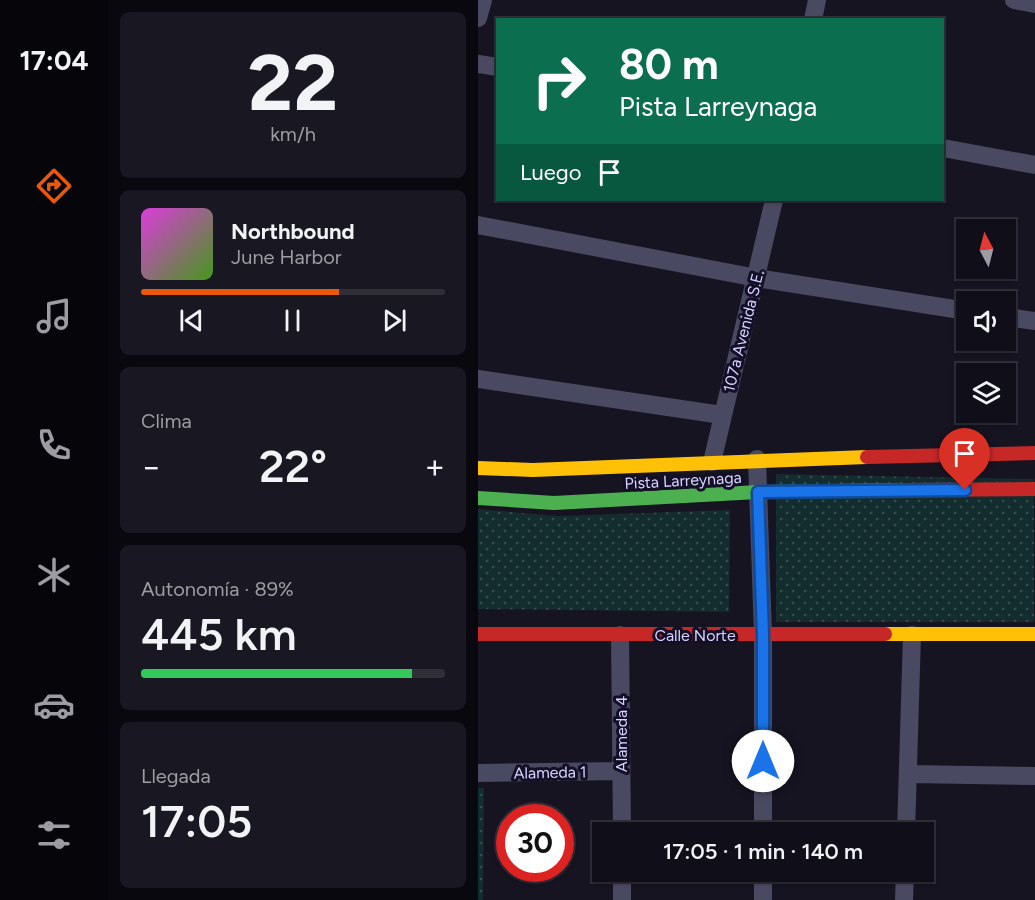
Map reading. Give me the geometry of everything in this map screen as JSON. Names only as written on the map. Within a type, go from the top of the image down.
[{"type":"main road","name":"Pista Larreynaga","points":[[478,468],[533,470],[757,459],[1034,453]]},
{"type":"main road","name":"Pista Larreynaga","points":[[478,498],[554,503],[758,492],[1034,489]]},
{"type":"main road","name":"Calle Norte","points":[[478,634],[1034,634]]},
{"type":"street","points":[[478,18],[483,0]]},
{"type":"street","points":[[813,18],[817,0]]},
{"type":"street","points":[[1014,0],[1034,4]]},
{"type":"street","points":[[478,64],[496,68]]},
{"type":"street","points":[[944,148],[1034,165]]},
{"type":"street","name":"107a Avenida S.E.","points":[[712,462],[774,201]]},
{"type":"street","points":[[478,225],[757,278],[956,308]]},
{"type":"street","points":[[1016,318],[1034,321]]},
{"type":"street","points":[[478,379],[722,415]]},
{"type":"street","points":[[757,459],[763,635],[763,822]]},
{"type":"street","name":"Alameda 4","points":[[620,635],[622,822]]},
{"type":"street","points":[[906,822],[912,635]]},
{"type":"street","name":"Alameda 1","points":[[478,773],[621,771]]},
{"type":"street","points":[[908,774],[1034,776]]},
{"type":"street","points":[[622,882],[622,900]]},
{"type":"street","points":[[763,882],[763,900]]},
{"type":"street","points":[[904,900],[905,882]]},
{"type":"green space","points":[[776,474],[1034,479],[1034,622],[776,622]]},
{"type":"green space","points":[[478,509],[557,516],[730,510],[729,612],[478,609]]},
{"type":"green space","points":[[478,788],[484,788],[483,900],[478,900]]},
{"type":"traffic: fast","points":[[478,498],[554,503],[758,492],[900,490]]},
{"type":"traffic: slow","points":[[478,468],[533,470],[867,457]]},
{"type":"traffic: slow","points":[[885,634],[1035,634]]},
{"type":"traffic: jam","points":[[867,457],[1035,453]]},
{"type":"traffic: jam","points":[[900,490],[1035,489]]},
{"type":"traffic: jam","points":[[478,634],[885,634]]},
{"type":"route","points":[[763,761],[763,635],[758,492],[965,490]]}]
